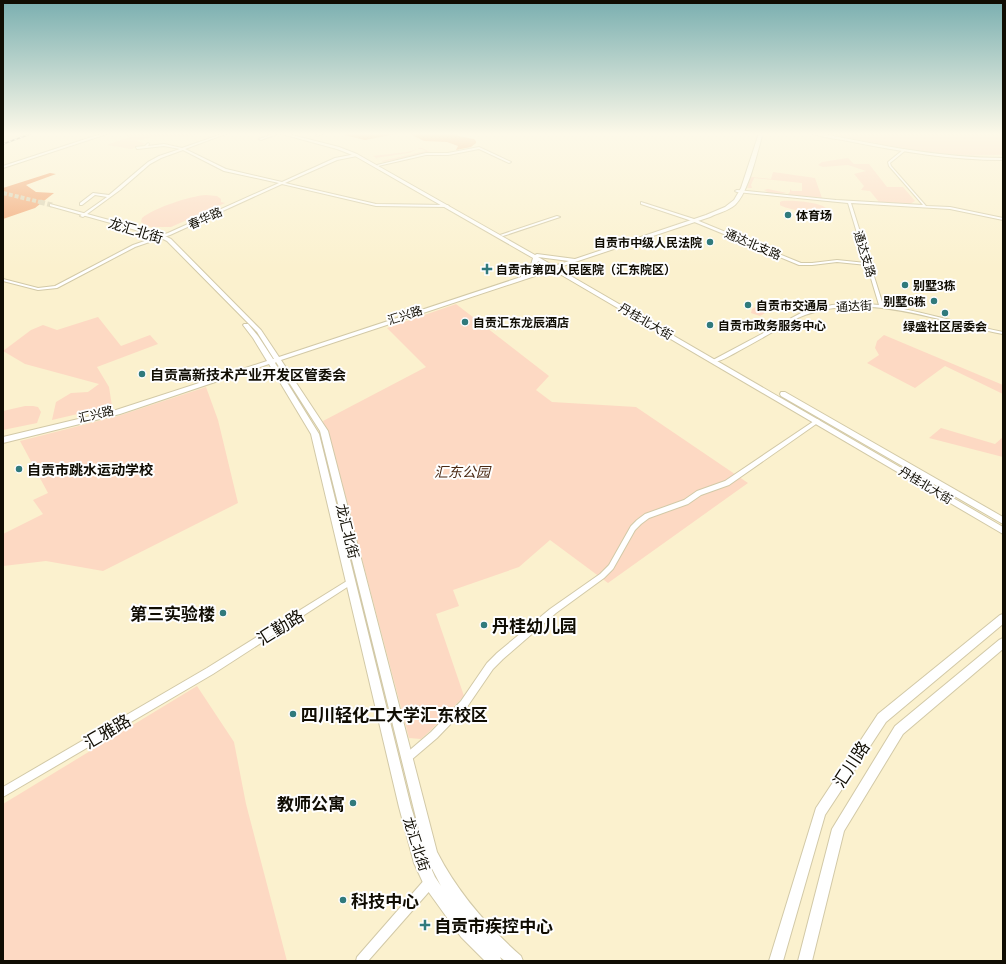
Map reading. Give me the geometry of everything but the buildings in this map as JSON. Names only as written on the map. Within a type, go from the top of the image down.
[{"type":"main road","name":"丹桂北大街","points":[[397,178],[536,255]]},
{"type":"main road","name":"丹桂北大街","points":[[401,178],[718,360],[1003,521]]},
{"type":"main road","points":[[3,440],[118,412],[695,220],[730,206],[736,202],[744,178]]},
{"type":"main road","points":[[739,192],[744,178]]},
{"type":"main road","name":"龙汇北街","points":[[50,206],[162,237],[171,242],[259,331],[315,434],[405,807],[421,864],[430,882],[466,932],[494,961]]},
{"type":"main road","points":[[523,277],[529,273],[535,264],[536,255],[575,260]]},
{"type":"main road","points":[[523,277],[552,274],[572,276],[571,269],[575,260]]},
{"type":"main road","name":"龙汇北街","points":[[275,360],[324,431],[430,854],[439,872],[474,920],[499,947],[516,961]]},
{"type":"main road","name":"汇兴路","points":[[3,436],[118,409],[275,360]]},
{"type":"main road","name":"丹桂北大街","points":[[718,360],[1003,531]]},
{"type":"main road","name":"汇川路","points":[[776,961],[820,812],[882,718],[1003,618]]},
{"type":"main road","name":"汇川路","points":[[805,961],[838,829],[899,730],[1003,643]]},
{"type":"street","points":[[84,215],[131,178]]},
{"type":"street","points":[[256,178],[376,205],[447,206]]},
{"type":"street","name":"春华路","points":[[3,280],[38,289],[56,287],[134,246],[162,237],[295,178]]},
{"type":"street","points":[[900,178],[925,206]]},
{"type":"street","points":[[739,192],[849,202],[959,209],[1003,219]]},
{"type":"street","points":[[81,204],[94,194],[110,196]]},
{"type":"street","name":"通达支路","points":[[849,202],[880,305]]},
{"type":"street","name":"通达北支路","points":[[642,204],[695,220],[800,264],[837,261],[868,264]]},
{"type":"street","points":[[502,235],[558,217]]},
{"type":"street","name":"通达街","points":[[718,360],[805,313],[832,307],[864,304],[880,305],[904,309],[976,328],[1003,333]]},
{"type":"street","points":[[406,758],[434,735],[464,704],[490,666],[500,656],[553,611],[602,576],[611,567],[633,528],[639,522],[647,516],[686,502],[699,493],[727,483],[817,420]]},
{"type":"street","name":"汇勤路","points":[[210,671],[350,582]]},
{"type":"street","name":"汇雅路","points":[[3,792],[210,671]]},
{"type":"street","points":[[362,961],[430,882]]},
{"type":"green space","points":[[751,178],[761,178],[815,178],[822,198],[756,192],[769,193],[764,190],[768,189],[787,193],[775,193],[788,194],[790,189],[792,191],[802,191],[802,183],[754,178],[751,185],[752,188],[747,188]]},
{"type":"green space","points":[[857,178],[880,178],[887,187],[903,187],[915,201],[910,204],[879,202],[870,191],[861,190],[864,186]]},
{"type":"green space","points":[[206,195],[217,196],[221,199],[221,202],[225,203],[171,227],[150,227],[141,222],[142,218],[155,210],[172,203]]},
{"type":"green space","points":[[780,202],[813,203],[827,209],[818,212],[796,210],[780,205]]},
{"type":"green space","points":[[763,303],[774,308],[760,316],[751,313],[752,309]]},
{"type":"green space","name":"汇东公园","points":[[456,304],[549,376],[536,390],[552,402],[636,407],[748,483],[608,583],[550,540],[519,567],[453,590],[459,606],[436,614],[464,696],[421,739],[409,738],[332,445],[323,421],[426,367],[387,328]]},
{"type":"green space","points":[[98,317],[121,346],[150,335],[158,344],[97,367],[109,387],[112,406],[52,420],[56,402],[71,393],[88,392],[99,384],[25,364],[3,351],[31,330],[43,325],[57,330]]},
{"type":"green space","points":[[884,335],[1003,385],[1003,394],[945,366],[915,388],[867,363],[879,355],[875,348],[877,341]]},
{"type":"green space","points":[[206,387],[218,420],[238,503],[103,571],[46,561],[3,566],[3,534],[43,514],[33,500],[48,493],[20,441],[118,416]]},
{"type":"green space","points":[[25,406],[38,407],[41,412],[37,423],[3,430],[3,411]]},
{"type":"green space","points":[[941,428],[995,444],[1003,437],[1003,457],[929,438]]},
{"type":"green space","points":[[197,686],[234,742],[246,804],[287,961],[3,961],[3,804]]},
{"type":"shaded area","points":[[34,178],[45,178],[26,185],[36,192],[54,193],[35,208],[3,219],[3,188]]},
{"type":"tunnel","points":[[3,193],[44,203]]},
{"type":"tunnel","points":[[40,202],[44,203]]},
{"type":"tunnel","points":[[44,203],[52,205]]},
{"type":"place","name":"体育场","points":[[788,215]]},
{"type":"place","name":"自贡市中级人民法院","points":[[710,242]]},
{"type":"place","name":"自贡市第四人民医院（汇东院区）","points":[[487,269]]},
{"type":"place","name":"别墅3栋","points":[[905,285]]},
{"type":"place","name":"别墅6栋","points":[[934,301]]},
{"type":"place","name":"自贡市交通局","points":[[748,305]]},
{"type":"place","name":"绿盛社区居委会","points":[[945,313]]},
{"type":"place","name":"自贡汇东龙辰酒店","points":[[465,322]]},
{"type":"place","name":"自贡市政务服务中心","points":[[710,325]]},
{"type":"place","name":"自贡高新技术产业开发区管委会","points":[[142,374]]},
{"type":"place","name":"自贡市跳水运动学校","points":[[19,469]]},
{"type":"place","name":"第三实验楼","points":[[223,613]]},
{"type":"place","name":"丹桂幼儿园","points":[[484,625]]},
{"type":"place","name":"四川轻化工大学汇东校区","points":[[293,714]]},
{"type":"place","name":"教师公寓","points":[[353,803]]},
{"type":"place","name":"科技中心","points":[[343,900]]},
{"type":"place","name":"自贡市疾控中心","points":[[425,925]]}]
